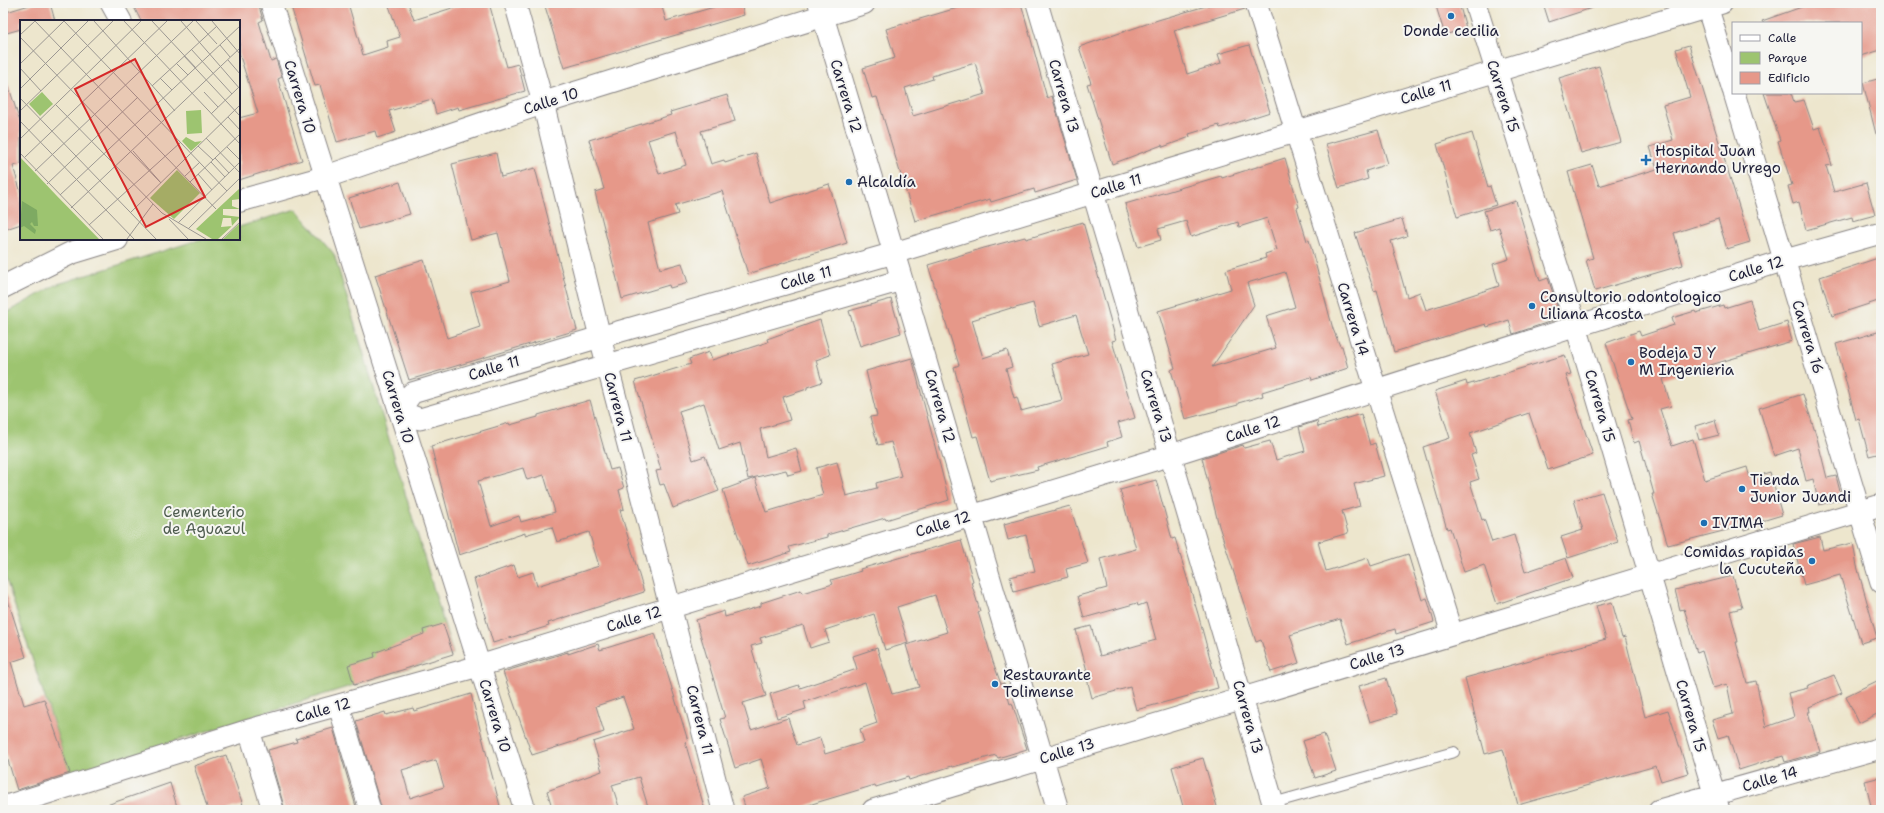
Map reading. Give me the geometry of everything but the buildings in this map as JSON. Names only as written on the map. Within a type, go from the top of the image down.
[{"type":"street","points":[[112,3],[120,20]]},
{"type":"street","name":"Carrera 10","points":[[271,3],[525,810]]},
{"type":"street","name":"Carrera 11","points":[[515,3],[543,102],[607,365],[723,810]]},
{"type":"street","name":"Calle 10","points":[[240,201],[325,177],[543,102],[821,10],[864,3]]},
{"type":"street","name":"Carrera 13","points":[[1037,3],[1274,806]]},
{"type":"street","name":"Carrera 14","points":[[1256,3],[1452,634]]},
{"type":"street","name":"Carrera 15","points":[[1475,3],[1495,72],[1576,326],[1717,802]]},
{"type":"street","points":[[1712,4],[1732,86]]},
{"type":"street","name":"Calle 11","points":[[902,280],[420,419],[399,411],[412,393],[600,337],[894,253],[1495,72],[1712,4]]},
{"type":"street","name":"Carrera 12","points":[[821,10],[972,515],[1058,810]]},
{"type":"street","name":"Carrera 16","points":[[1734,94],[1881,582]]},
{"type":"street","name":"Calle 12","points":[[3,807],[249,730],[479,666],[671,608],[1171,455],[1785,260],[1881,233]]},
{"type":"street","points":[[3,287],[71,253],[114,240]]},
{"type":"street","name":"Calle 13","points":[[873,810],[1881,505]]},
{"type":"street","points":[[339,706],[370,810]]},
{"type":"street","points":[[249,730],[273,810]]},
{"type":"street","name":"Calle 14","points":[[1659,810],[1717,802],[1881,748]]},
{"type":"lane","points":[[1274,806],[1454,752]]},
{"type":"green space","name":"Cementerio de Aguazul","points":[[296,209],[334,254],[453,654],[70,774],[3,570],[3,315],[55,285],[198,240],[240,240],[240,227]]},
{"type":"place","name":"Donde cecilia","points":[[1451,16]]},
{"type":"place","name":"Hospital Juan Hernando Urrego","points":[[1646,160]]},
{"type":"place","name":"Alcaldía","points":[[849,182]]},
{"type":"place","name":"Consultorio odontologico Liliana Acosta","points":[[1532,306]]},
{"type":"place","name":"Bodeja J Y M Ingenieria","points":[[1631,362]]},
{"type":"place","name":"Tienda Junior Juandi","points":[[1742,489]]},
{"type":"place","name":"IVIMA","points":[[1704,523]]},
{"type":"place","name":"Comidas rapidas la Cucuteña","points":[[1812,561]]},
{"type":"place","name":"Restaurante Tolimense","points":[[995,684]]}]
